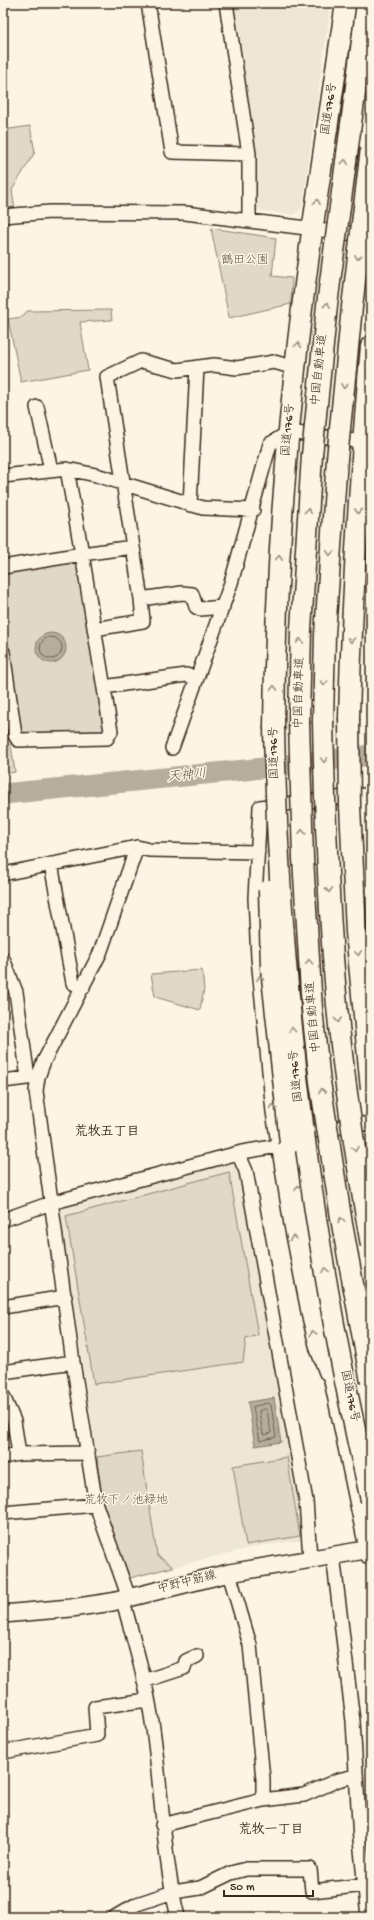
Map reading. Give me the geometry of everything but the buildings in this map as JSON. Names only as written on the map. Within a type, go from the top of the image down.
[{"type":"highway","name":"国道176号","points":[[346,3],[313,229],[295,368],[289,432],[275,631],[275,794],[284,940],[297,1086],[318,1227],[344,1371],[371,1500]]},
{"type":"highway","name":"中国自動車道","points":[[367,3],[327,305],[312,456],[301,629],[299,722],[303,858],[313,1016],[320,1082],[342,1224],[371,1382]]},
{"type":"highway","name":"中国自動車道","points":[[371,148],[352,307],[337,459],[325,634],[323,721],[331,933],[336,1005],[344,1079],[371,1245]]},
{"type":"highway","points":[[371,346],[365,454],[352,608],[349,718],[350,806],[356,932],[371,1089]]},
{"type":"highway","points":[[275,794],[269,889],[269,929],[281,1142],[314,1282],[370,1551]]},
{"type":"highway","points":[[350,806],[363,887],[371,953]]},
{"type":"main road","name":"中野中筋線","points":[[3,1614],[71,1608],[126,1599],[229,1573],[310,1558],[370,1551]]},
{"type":"street","points":[[148,3],[172,152],[249,154]]},
{"type":"street","points":[[226,3],[249,154],[249,220]]},
{"type":"street","points":[[3,216],[50,212],[185,213],[371,236]]},
{"type":"street","points":[[94,629],[143,621],[141,599],[107,376],[142,361],[150,361],[177,370],[214,365],[237,368],[274,362],[295,368]]},
{"type":"street","points":[[190,505],[197,367]]},
{"type":"street","points":[[37,407],[51,470]]},
{"type":"street","points":[[172,748],[222,607],[253,510],[270,444],[289,432],[365,454]]},
{"type":"street","points":[[3,652],[15,735],[18,740],[107,738],[111,731],[67,469]]},
{"type":"street","points":[[3,476],[67,469],[91,474],[190,505],[217,510],[253,510]]},
{"type":"street","points":[[3,566],[133,547]]},
{"type":"street","points":[[141,599],[182,593],[192,594],[196,607],[200,609],[222,607]]},
{"type":"street","points":[[104,687],[186,675],[196,678]]},
{"type":"street","points":[[281,1142],[258,958],[255,898],[260,807],[362,794],[371,873]]},
{"type":"street","points":[[3,874],[137,848],[149,850],[258,852]]},
{"type":"street","points":[[3,1081],[33,1077],[44,1061],[100,953],[137,848]]},
{"type":"street","points":[[51,864],[73,983],[82,988]]},
{"type":"street","points":[[3,959],[16,992],[36,1091],[50,1203],[65,1297],[73,1362],[96,1505],[126,1599],[148,1700],[162,1825],[178,1917]]},
{"type":"street","points":[[3,1220],[50,1203],[238,1153],[281,1142],[371,1123]]},
{"type":"street","points":[[238,1153],[246,1171],[304,1493],[310,1558]]},
{"type":"street","points":[[3,1307],[65,1297]]},
{"type":"street","points":[[3,1372],[73,1362]]},
{"type":"street","points":[[3,1396],[14,1421],[19,1454]]},
{"type":"street","points":[[3,1457],[19,1454],[88,1453]]},
{"type":"street","points":[[3,1513],[96,1505]]},
{"type":"street","points":[[333,1555],[353,1721],[355,1776],[365,1839],[365,1885],[368,1917]]},
{"type":"street","points":[[229,1573],[250,1645],[263,1779],[263,1800]]},
{"type":"street","points":[[144,1681],[184,1668],[186,1661],[197,1656]]},
{"type":"street","points":[[3,1752],[97,1735],[95,1708],[148,1700]]},
{"type":"street","points":[[162,1825],[263,1800],[304,1795],[338,1780],[355,1776]]},
{"type":"street","points":[[115,1917],[137,1904],[173,1892],[200,1888],[231,1873],[246,1869],[310,1869],[312,1890],[365,1885]]},
{"type":"shaded area","points":[[232,3],[331,3],[302,208],[294,215],[255,210]]},
{"type":"shaded area","points":[[236,1157],[246,1175],[297,1474],[305,1540],[258,1546],[173,1567],[157,1555],[141,1452],[97,1457],[59,1212],[63,1204]]},
{"type":"green space","points":[[30,126],[35,152],[12,190],[15,210],[3,210],[3,130]]},
{"type":"green space","name":"鶴田公園","points":[[211,228],[276,238],[272,276],[292,278],[291,304],[229,318]]},
{"type":"green space","points":[[111,310],[112,320],[80,322],[88,370],[21,382],[8,319],[22,317],[27,311]]},
{"type":"green space","points":[[74,560],[79,564],[105,728],[100,734],[22,736],[19,733],[3,631],[3,571]]},
{"type":"green space","points":[[3,689],[15,772],[3,774]]},
{"type":"green space","points":[[202,970],[204,989],[200,1010],[155,997],[151,974]]},
{"type":"green space","points":[[229,1172],[258,1335],[246,1339],[243,1362],[94,1384],[66,1216]]},
{"type":"green space","name":"荒牧下ノ池緑地","points":[[141,1451],[157,1555],[173,1567],[130,1578],[103,1507],[97,1457]]},
{"type":"green space","points":[[287,1457],[300,1536],[246,1545],[233,1466]]},
{"type":"water","points":[[51,633],[62,637],[66,648],[62,659],[51,663],[40,659],[36,648],[40,637]]},
{"type":"water","points":[[274,1398],[281,1442],[255,1446],[248,1402]]},
{"type":"waterway","name":"天神川","points":[[3,794],[245,770],[371,755]]},
{"type":"district","name":"荒牧五丁目","points":[[107,1132]]},
{"type":"district","name":"荒牧一丁目","points":[[271,1830]]}]
